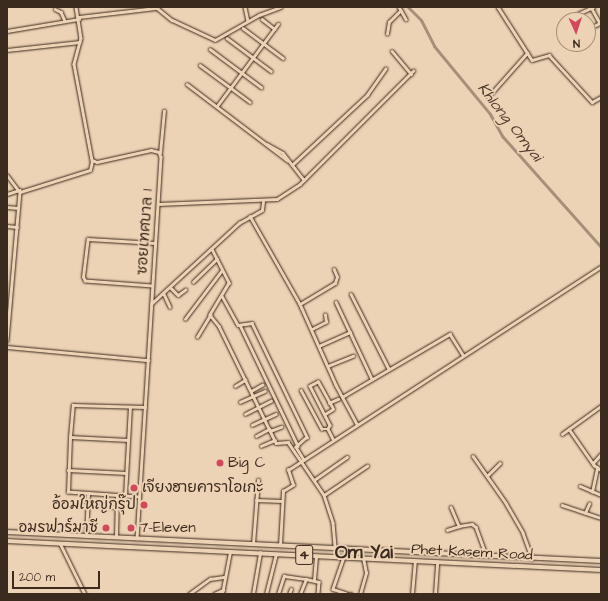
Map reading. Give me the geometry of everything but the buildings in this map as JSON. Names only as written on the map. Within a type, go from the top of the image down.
[{"type":"main road","name":"Phet Kasem Road","points":[[7,532],[601,561]]},
{"type":"main road","name":"Phet Kasem Road","points":[[7,541],[601,570]]},
{"type":"street","points":[[7,194],[90,170],[92,161],[74,64],[80,42],[79,18],[76,7]]},
{"type":"street","points":[[121,7],[121,12]]},
{"type":"street","points":[[245,7],[248,21]]},
{"type":"street","points":[[7,31],[79,18],[161,8],[172,20],[212,40],[220,39],[248,21],[281,7]]},
{"type":"street","points":[[399,7],[406,19]]},
{"type":"street","points":[[498,7],[533,61],[549,55],[592,102],[601,97]]},
{"type":"street","points":[[582,12],[592,7],[600,23]]},
{"type":"street","points":[[55,9],[61,12],[65,21]]},
{"type":"street","points":[[387,34],[389,22],[400,11]]},
{"type":"street","points":[[262,19],[275,28]]},
{"type":"street","points":[[216,106],[278,24]]},
{"type":"street","points":[[243,28],[283,58]]},
{"type":"street","points":[[227,38],[271,71]]},
{"type":"street","points":[[7,50],[80,42]]},
{"type":"street","points":[[210,49],[261,87]]},
{"type":"street","points":[[158,204],[263,202],[281,197],[304,180],[412,73],[392,51]]},
{"type":"street","points":[[488,97],[527,53]]},
{"type":"street","points":[[200,65],[250,102]]},
{"type":"street","points":[[292,166],[362,100],[385,69]]},
{"type":"street","points":[[187,84],[287,160],[304,180]]},
{"type":"street","name":"ซอยเทศบาล 1","points":[[137,539],[144,407],[164,112]]},
{"type":"street","points":[[92,161],[152,150],[160,154]]},
{"type":"street","points":[[7,175],[19,191],[7,340]]},
{"type":"street","points":[[151,304],[171,288],[212,249],[250,216],[262,210],[263,202]]},
{"type":"street","points":[[7,207],[18,208]]},
{"type":"street","points":[[250,216],[300,304],[342,396],[358,424]]},
{"type":"street","points":[[7,226],[17,227]]},
{"type":"street","points":[[152,286],[85,281],[83,277],[88,239],[155,243]]},
{"type":"street","points":[[197,337],[229,282],[212,249]]},
{"type":"street","points":[[193,282],[217,259]]},
{"type":"street","points":[[280,545],[283,489],[293,485],[288,470],[462,355],[601,267]]},
{"type":"street","points":[[185,319],[222,270]]},
{"type":"street","points":[[300,304],[336,283],[338,277],[334,270]]},
{"type":"street","points":[[171,288],[178,295],[185,290]]},
{"type":"street","points":[[164,294],[170,307]]},
{"type":"street","points":[[351,294],[389,369]]},
{"type":"street","points":[[222,296],[240,325],[298,446],[296,447],[324,495],[332,518],[334,548]]},
{"type":"street","points":[[336,302],[372,379]]},
{"type":"street","points":[[210,315],[219,326],[274,440],[278,444],[288,442],[303,460]]},
{"type":"street","points":[[312,329],[326,322],[325,315]]},
{"type":"street","points":[[240,325],[252,323],[307,437],[298,446]]},
{"type":"street","points":[[319,346],[350,332]]},
{"type":"street","points":[[342,396],[450,334],[462,355]]},
{"type":"street","points":[[7,347],[148,360]]},
{"type":"street","points":[[328,366],[353,356]]},
{"type":"street","points":[[235,386],[245,380]]},
{"type":"street","points":[[325,414],[333,410],[330,403],[319,382],[310,385],[330,425],[328,429],[334,439]]},
{"type":"street","points":[[251,391],[262,385]]},
{"type":"street","points":[[301,390],[322,429],[328,429]]},
{"type":"street","points":[[240,402],[265,391]]},
{"type":"street","points":[[330,403],[338,399]]},
{"type":"street","points":[[245,414],[270,401]]},
{"type":"street","points":[[139,497],[68,492],[68,470],[73,405],[144,407]]},
{"type":"street","points":[[562,434],[601,406]]},
{"type":"street","points":[[125,496],[130,407]]},
{"type":"street","points":[[252,425],[276,414]]},
{"type":"street","points":[[256,436],[281,426]]},
{"type":"street","points":[[569,429],[593,463],[601,470]]},
{"type":"street","points":[[70,437],[128,440]]},
{"type":"street","points":[[261,446],[274,440]]},
{"type":"street","points":[[593,463],[601,454]]},
{"type":"street","points":[[473,456],[521,529],[532,558]]},
{"type":"street","points":[[314,480],[347,457]]},
{"type":"street","points":[[487,476],[500,463]]},
{"type":"street","points":[[324,495],[366,466]]},
{"type":"street","points":[[592,492],[598,468]]},
{"type":"street","points":[[68,470],[126,473]]},
{"type":"street","points":[[253,544],[258,480]]},
{"type":"street","points":[[580,486],[601,495]]},
{"type":"street","points":[[86,536],[88,494]]},
{"type":"street","points":[[116,538],[117,496]]},
{"type":"street","points":[[256,500],[282,501]]},
{"type":"street","points":[[62,504],[116,507]]},
{"type":"street","points":[[585,513],[589,504]]},
{"type":"street","points":[[562,505],[601,518]]},
{"type":"street","points":[[452,509],[459,526]]},
{"type":"street","points":[[447,530],[459,526],[475,526],[486,555]]},
{"type":"street","points":[[60,543],[85,594]]},
{"type":"street","points":[[214,594],[222,592],[230,552]]},
{"type":"street","points":[[253,594],[260,553]]},
{"type":"street","points":[[266,594],[276,554]]},
{"type":"street","points":[[314,580],[316,556]]},
{"type":"street","points":[[344,557],[333,589],[352,594]]},
{"type":"street","points":[[360,594],[366,573],[363,558]]},
{"type":"street","points":[[412,594],[415,561]]},
{"type":"street","points":[[435,594],[438,562]]},
{"type":"street","points":[[278,594],[284,576],[314,580],[320,585],[318,594]]},
{"type":"street","points":[[189,594],[210,578],[225,577]]},
{"type":"street","points":[[300,594],[306,579]]},
{"type":"street","points":[[291,589],[291,594]]},
{"type":"waterway","name":"Khlong Omyai","points":[[408,7],[421,20],[434,46],[490,114],[503,137],[601,247]]},
{"type":"place","name":"Big C","points":[[220,463]]},
{"type":"place","name":"เจียงฮายคาราโอเกะ","points":[[134,488]]},
{"type":"place","name":"อ้อมใหญ่กรุ๊ป","points":[[144,505]]},
{"type":"place","name":"อมรฟาร์มาซี","points":[[106,528]]},
{"type":"place","name":"7-Eleven","points":[[131,528]]},
{"type":"district","name":"Om Yai","points":[[364,553]]}]
